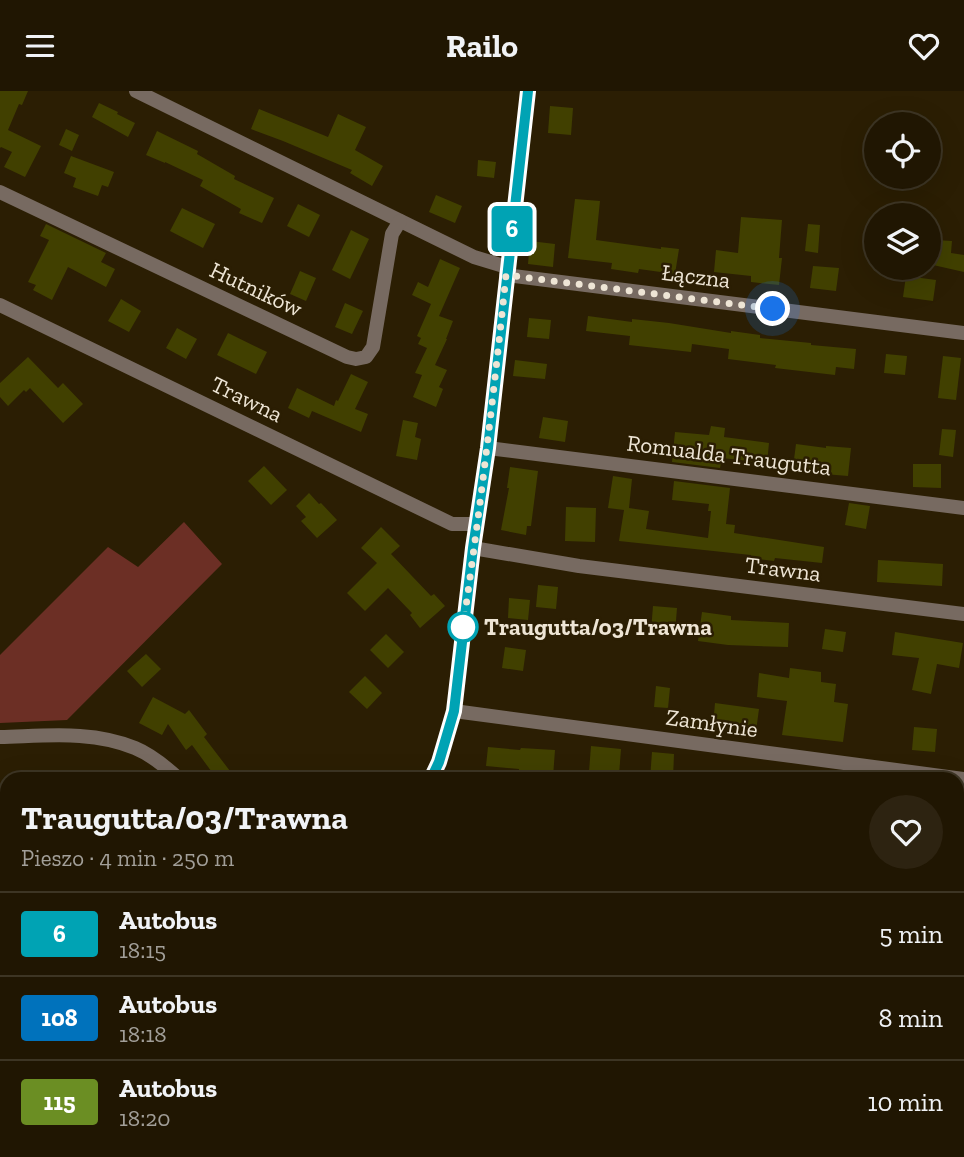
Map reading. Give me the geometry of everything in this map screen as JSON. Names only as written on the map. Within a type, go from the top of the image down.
[{"type":"main road","points":[[434,772],[454,711],[476,524],[488,448],[528,91]]},
{"type":"street","name":"Łączna","points":[[136,91],[507,271],[964,333]]},
{"type":"street","name":"Hutników","points":[[0,192],[336,352],[356,359],[366,357],[373,347],[393,234],[400,221]]},
{"type":"street","name":"Trawna","points":[[0,305],[452,524],[476,524]]},
{"type":"street","name":"Romualda Traugutta","points":[[488,448],[964,508]]},
{"type":"street","name":"Trawna","points":[[473,548],[579,566],[964,614]]},
{"type":"street","name":"Zamłynie","points":[[454,711],[912,772]]},
{"type":"street","points":[[0,737],[71,735],[106,739],[135,748],[159,761],[171,772]]},
{"type":"shaded area","points":[[184,522],[222,564],[67,720],[0,723],[0,655],[108,547],[138,567]]},
{"type":"building","points":[[0,91],[28,91],[8,130],[41,146],[25,177],[4,167],[12,152],[0,148]]},
{"type":"building","points":[[99,103],[135,123],[128,137],[92,117]]},
{"type":"building","points":[[550,106],[573,108],[571,135],[548,133]]},
{"type":"building","points":[[259,109],[328,137],[338,114],[366,127],[355,150],[383,166],[372,186],[350,173],[352,170],[251,129]]},
{"type":"building","points":[[66,129],[79,135],[72,151],[59,145]]},
{"type":"building","points":[[157,131],[198,151],[197,154],[235,176],[234,179],[274,198],[262,223],[239,213],[241,209],[200,186],[203,180],[146,155]]},
{"type":"building","points":[[71,156],[114,172],[108,187],[102,185],[98,196],[73,187],[76,178],[64,173]]},
{"type":"building","points":[[478,160],[496,162],[494,178],[477,176]]},
{"type":"building","points":[[436,195],[462,206],[455,223],[429,212]]},
{"type":"building","points":[[575,199],[600,201],[596,240],[679,249],[675,274],[639,269],[638,273],[611,269],[612,263],[568,258]]},
{"type":"building","points":[[298,204],[320,215],[309,237],[287,226]]},
{"type":"building","points":[[182,208],[215,224],[203,248],[170,231]]},
{"type":"building","points":[[741,217],[782,220],[779,285],[751,282],[751,276],[714,272],[716,250],[738,253]]},
{"type":"building","points":[[46,224],[106,253],[101,262],[115,269],[106,287],[68,267],[52,300],[33,290],[36,285],[28,282],[49,240],[40,236]]},
{"type":"building","points":[[808,224],[820,225],[818,253],[805,251]]},
{"type":"building","points":[[351,230],[369,239],[350,279],[332,270]]},
{"type":"building","points":[[941,240],[952,241],[951,253],[964,255],[964,272],[941,267]]},
{"type":"building","points":[[530,241],[555,244],[553,267],[528,264]]},
{"type":"building","points":[[440,259],[460,268],[439,316],[453,321],[435,365],[447,370],[439,387],[443,389],[436,407],[413,397],[422,375],[415,373],[427,348],[418,344],[421,338],[417,336],[431,304],[412,295],[418,282],[428,287]]},
{"type":"building","points":[[813,266],[839,268],[836,291],[810,288]]},
{"type":"building","points":[[300,271],[316,278],[306,301],[290,294]]},
{"type":"building","points":[[905,280],[936,280],[933,301],[903,297]]},
{"type":"building","points":[[121,299],[141,311],[129,332],[108,321]]},
{"type":"building","points":[[345,303],[363,311],[352,334],[335,327]]},
{"type":"building","points":[[588,316],[632,322],[632,319],[669,323],[760,335],[760,338],[856,349],[854,369],[836,367],[835,375],[728,359],[729,349],[692,344],[691,352],[629,345],[630,336],[586,331]]},
{"type":"building","points":[[529,318],[551,320],[549,339],[527,337]]},
{"type":"building","points":[[177,328],[197,339],[186,359],[166,348]]},
{"type":"building","points":[[228,333],[267,352],[256,374],[217,355]]},
{"type":"building","points":[[886,354],[907,356],[905,375],[884,373]]},
{"type":"building","points":[[943,356],[961,358],[956,400],[938,398]]},
{"type":"building","points":[[28,357],[58,388],[63,383],[83,404],[63,423],[30,388],[26,392],[24,390],[8,406],[0,397],[0,383]]},
{"type":"building","points":[[515,360],[547,364],[545,379],[513,376]]},
{"type":"building","points":[[351,374],[368,382],[355,409],[368,414],[361,432],[312,411],[309,418],[288,408],[297,388],[334,406]]},
{"type":"building","points":[[543,417],[568,421],[565,442],[539,438]]},
{"type":"building","points":[[403,420],[418,423],[415,437],[421,439],[417,460],[396,456]]},
{"type":"building","points":[[711,426],[725,428],[724,437],[769,443],[767,463],[722,458],[720,468],[672,462],[675,432],[709,435]]},
{"type":"building","points":[[942,429],[956,430],[953,457],[939,455]]},
{"type":"building","points":[[796,444],[851,448],[848,476],[793,467]]},
{"type":"building","points":[[913,464],[941,464],[941,488],[913,487]]},
{"type":"building","points":[[264,466],[287,490],[271,505],[248,481]]},
{"type":"building","points":[[510,467],[538,471],[531,526],[527,526],[526,535],[501,530]]},
{"type":"building","points":[[613,476],[632,479],[629,508],[649,511],[646,529],[708,538],[711,511],[708,511],[709,504],[672,500],[674,481],[730,488],[726,524],[735,525],[734,533],[824,547],[822,563],[775,558],[774,561],[751,558],[751,555],[619,541],[624,510],[608,508]]},
{"type":"building","points":[[309,493],[337,520],[317,538],[301,521],[306,517],[296,506]]},
{"type":"building","points":[[849,503],[870,506],[866,529],[845,525]]},
{"type":"building","points":[[566,507],[596,508],[595,542],[565,541]]},
{"type":"building","points":[[381,527],[400,546],[391,554],[431,596],[434,594],[445,606],[420,628],[410,615],[412,613],[388,588],[365,611],[347,593],[377,563],[361,548]]},
{"type":"building","points":[[878,560],[943,564],[942,586],[877,582]]},
{"type":"building","points":[[538,585],[558,587],[556,609],[536,607]]},
{"type":"building","points":[[509,598],[530,600],[528,620],[508,618]]},
{"type":"building","points":[[653,606],[677,608],[675,633],[651,631]]},
{"type":"building","points":[[702,612],[731,616],[731,620],[789,623],[788,647],[698,641]]},
{"type":"building","points":[[825,629],[846,632],[843,652],[822,649]]},
{"type":"building","points":[[895,632],[963,643],[959,668],[937,664],[931,694],[912,690],[919,658],[892,655]]},
{"type":"building","points":[[386,634],[404,652],[388,668],[370,650]]},
{"type":"building","points":[[505,647],[526,650],[523,671],[502,668]]},
{"type":"building","points":[[146,654],[161,669],[142,687],[127,671]]},
{"type":"building","points":[[790,668],[821,672],[821,682],[836,684],[834,702],[848,704],[843,742],[782,735],[787,701],[757,697],[759,673],[789,678]]},
{"type":"building","points":[[365,676],[382,693],[367,709],[349,692]]},
{"type":"building","points":[[656,686],[670,688],[668,708],[654,707]]},
{"type":"building","points":[[153,697],[185,714],[189,710],[207,734],[204,737],[230,771],[212,772],[192,745],[186,750],[168,724],[162,735],[139,723]]},
{"type":"building","points":[[715,703],[759,709],[756,731],[713,726]]},
{"type":"building","points":[[914,727],[937,729],[935,752],[912,750]]},
{"type":"building","points":[[591,746],[621,749],[619,772],[589,772]]},
{"type":"building","points":[[488,747],[555,750],[553,772],[519,772],[519,769],[486,766]]},
{"type":"building","points":[[652,752],[674,754],[673,772],[651,772]]},
{"type":"bus line","name":"6","points":[[434,772],[454,711],[488,448],[528,91]]},
{"type":"place","name":"Traugutta/03/Trawna","points":[[463,627]]},
{"type":"route","points":[[463,627],[488,448],[506,275],[773,309]]}]
